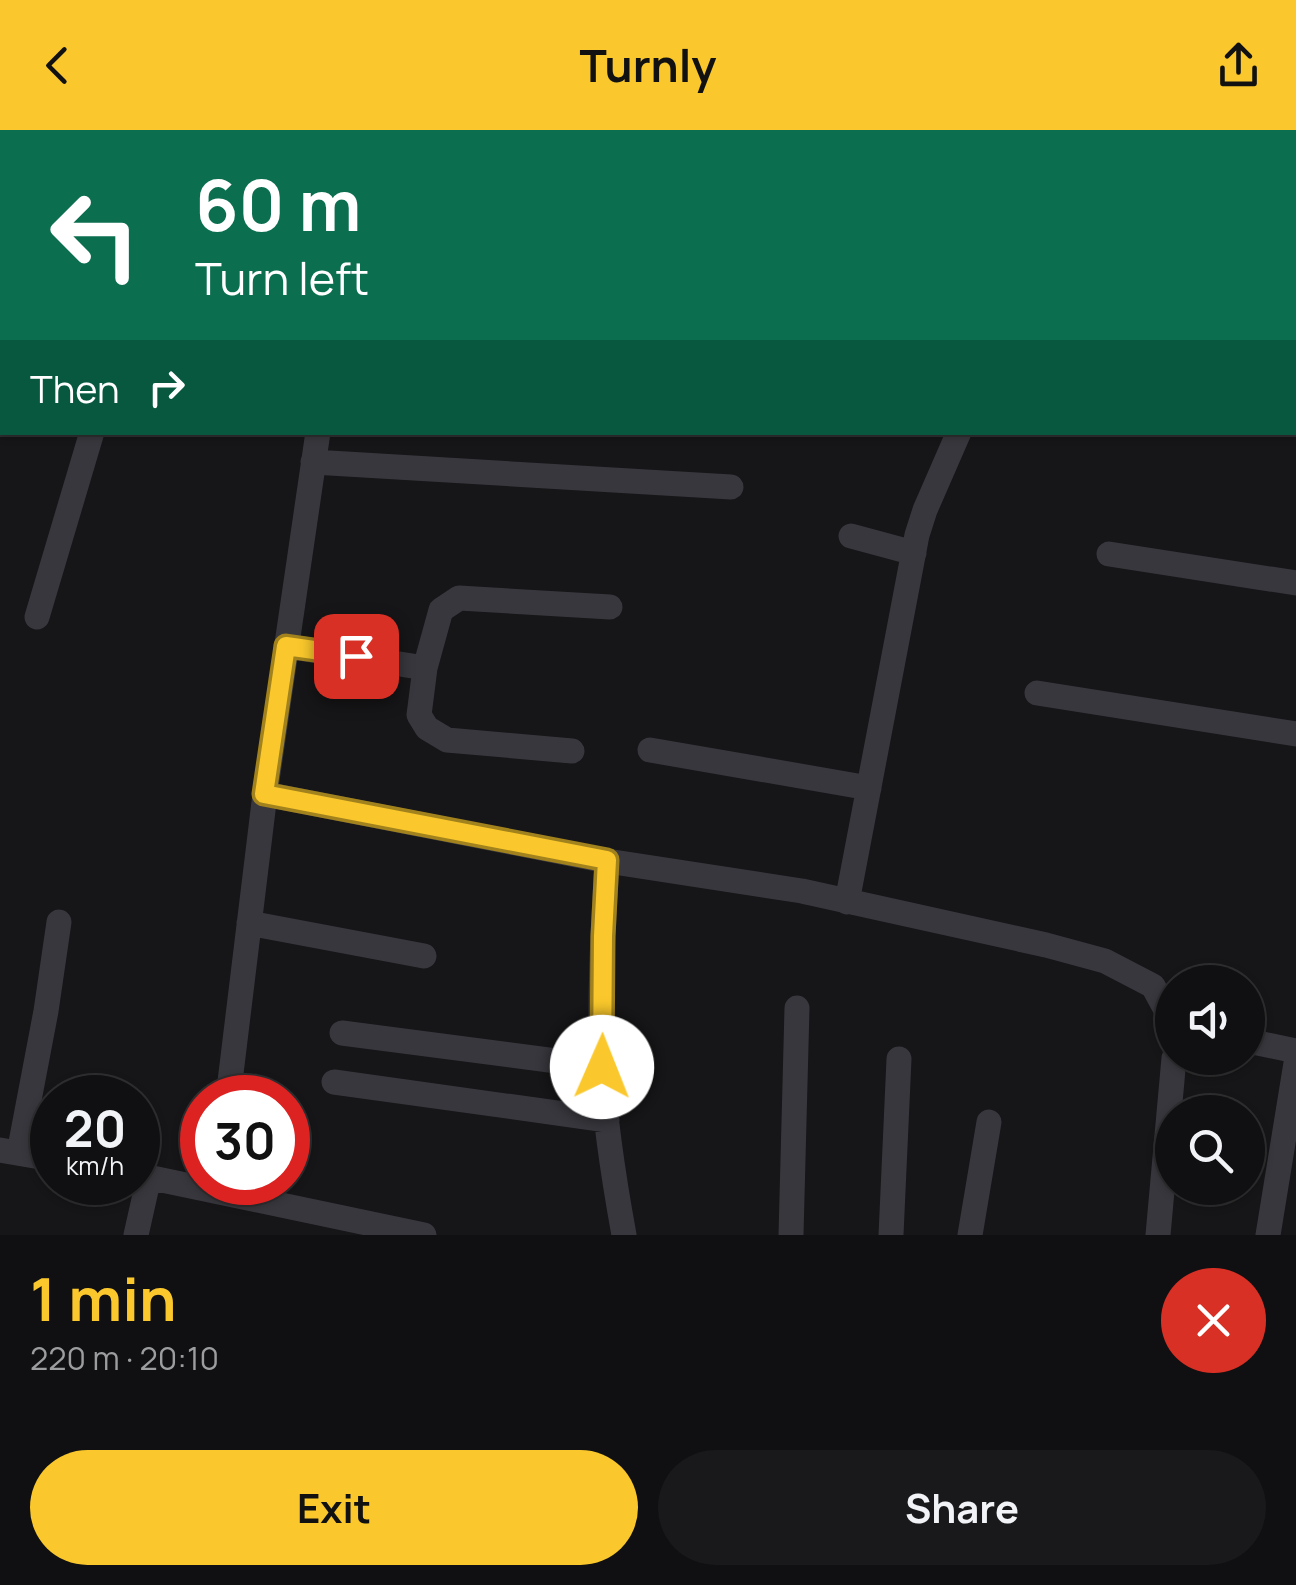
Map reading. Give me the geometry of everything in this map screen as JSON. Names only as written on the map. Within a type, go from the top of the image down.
[{"type":"street","points":[[37,617],[91,435]]},
{"type":"street","points":[[231,1075],[264,794],[318,435]]},
{"type":"street","points":[[847,902],[914,553],[925,510],[958,435]]},
{"type":"street","points":[[313,462],[731,488]]},
{"type":"street","points":[[850,536],[914,553]]},
{"type":"street","points":[[1109,554],[1296,584]]},
{"type":"street","points":[[572,752],[447,740],[427,728],[418,716],[425,668],[441,610],[459,598],[610,607]]},
{"type":"street","points":[[286,646],[425,668]]},
{"type":"street","points":[[1037,693],[1296,734]]},
{"type":"street","points":[[650,750],[869,788]]},
{"type":"street","points":[[264,794],[607,860],[802,891],[969,927],[1105,961],[1155,990]]},
{"type":"street","points":[[607,860],[602,1067],[612,1169],[624,1235]]},
{"type":"street","points":[[9,1152],[46,1011],[60,922]]},
{"type":"street","points":[[249,924],[424,956]]},
{"type":"street","points":[[791,1235],[797,1008]]},
{"type":"street","points":[[342,1033],[602,1067]]},
{"type":"street","points":[[1265,1045],[1296,1050]]},
{"type":"street","points":[[891,1235],[899,1059]]},
{"type":"street","points":[[1268,1235],[1296,1064]]},
{"type":"street","points":[[1158,1235],[1172,1075]]},
{"type":"street","points":[[334,1082],[608,1120]]},
{"type":"street","points":[[970,1235],[990,1122]]},
{"type":"street","points":[[136,1235],[140,1205]]},
{"type":"street","points":[[297,1205],[424,1235]]},
{"type":"route","points":[[356,656],[286,646],[264,794],[607,860],[602,1067]]}]
